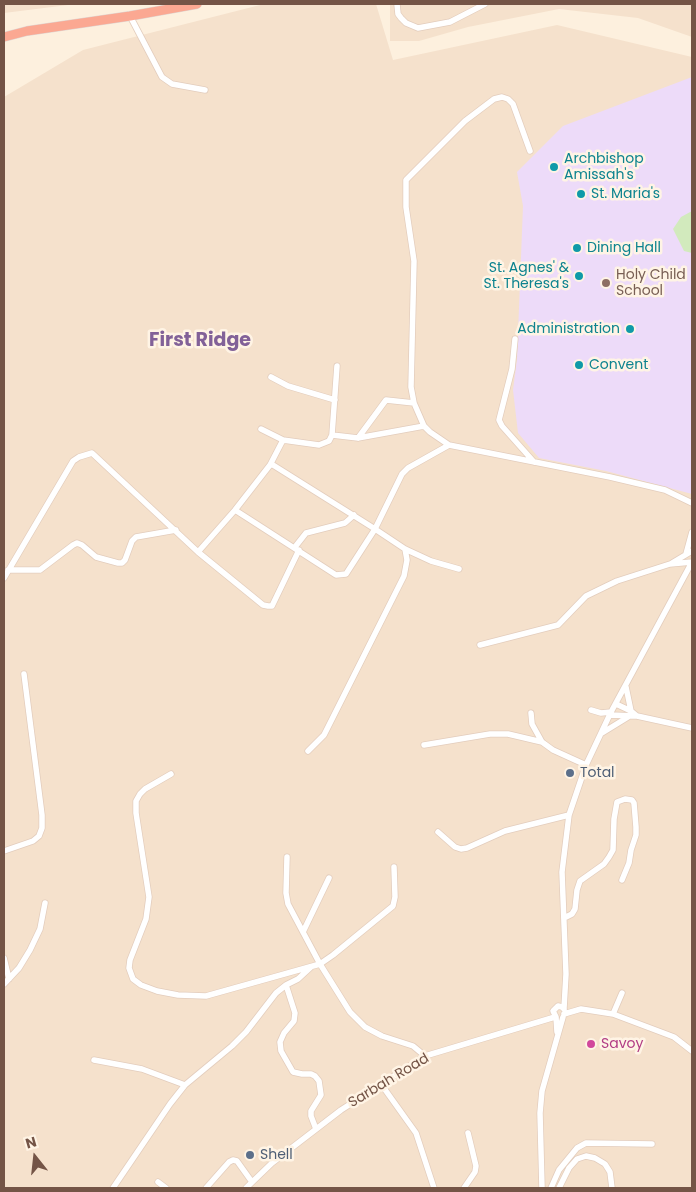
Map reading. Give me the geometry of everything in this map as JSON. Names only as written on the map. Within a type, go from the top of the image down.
[{"type":"highway","points":[[4,37],[28,31],[197,4]]},
{"type":"street","points":[[397,4],[398,14],[401,18],[406,23],[418,28],[450,22],[485,4]]},
{"type":"street","points":[[130,16],[162,77],[172,84],[205,90]]},
{"type":"street","points":[[530,151],[513,104],[508,99],[494,99],[466,121],[406,180],[406,207],[414,261],[411,387],[414,403],[424,426],[449,445],[610,477],[665,490],[692,502]]},
{"type":"street","points":[[515,339],[512,369],[499,420],[502,426],[534,462]]},
{"type":"street","points":[[261,429],[283,440],[322,445],[329,441],[332,435],[337,366]]},
{"type":"street","points":[[271,377],[288,386],[335,400]]},
{"type":"street","points":[[358,438],[383,402],[390,400],[414,403]]},
{"type":"street","points":[[332,435],[358,438],[424,426]]},
{"type":"street","points":[[198,552],[235,510],[270,465],[283,440]]},
{"type":"street","points":[[235,510],[336,575],[346,574],[375,528],[402,474],[408,468],[449,445]]},
{"type":"street","points":[[4,578],[74,461],[85,454],[92,453],[198,552],[264,605],[268,606],[272,606],[306,533],[341,524],[354,515]]},
{"type":"street","points":[[270,465],[273,464],[406,549],[431,561],[459,569]]},
{"type":"street","points":[[8,570],[40,570],[78,543],[96,557],[122,563],[132,541],[136,537],[176,530]]},
{"type":"street","points":[[686,554],[692,532]]},
{"type":"street","points":[[308,751],[324,735],[404,576],[407,565],[406,549]]},
{"type":"street","points":[[670,564],[692,551]]},
{"type":"street","points":[[480,646],[558,625],[586,596],[617,581],[670,564],[692,562]]},
{"type":"street","points":[[542,1188],[540,1113],[545,1080],[558,1034],[559,1012],[566,974],[562,872],[569,815],[586,765],[616,704],[692,562]]},
{"type":"street","points":[[4,851],[33,841],[39,836],[42,828],[42,815],[24,674]]},
{"type":"street","points":[[626,687],[631,711]]},
{"type":"street","points":[[616,704],[637,716]]},
{"type":"street","points":[[591,710],[628,717],[637,716],[692,728]]},
{"type":"street","points":[[531,713],[532,724],[542,742]]},
{"type":"street","points":[[602,733],[628,717]]},
{"type":"street","points":[[424,745],[490,734],[508,734],[542,742],[553,750],[586,765]]},
{"type":"street","points":[[171,774],[145,789],[136,801],[136,813],[149,897],[146,919],[130,960],[129,968],[134,979],[141,986],[157,992],[206,996],[320,964],[333,956],[393,906],[395,897],[394,867]]},
{"type":"street","points":[[564,918],[572,914],[575,909],[580,882],[604,864],[610,857],[613,850],[614,819],[617,802],[625,799],[632,800],[634,803],[636,835],[629,863],[622,880]]},
{"type":"street","points":[[438,832],[455,847],[461,849],[505,831],[569,815]]},
{"type":"street","points":[[287,857],[286,892],[288,904],[320,964],[350,1012],[365,1028],[382,1036],[413,1046],[425,1056]]},
{"type":"street","points":[[303,932],[328,878]]},
{"type":"street","points":[[4,984],[19,968],[30,950],[40,929],[45,903]]},
{"type":"street","points":[[4,958],[9,979]]},
{"type":"street","points":[[113,1188],[185,1085],[246,1032],[276,993],[298,979],[312,966]]},
{"type":"street","points":[[286,985],[295,1013],[294,1021],[284,1033],[280,1042],[281,1051],[293,1072],[311,1074],[316,1076],[319,1081],[321,1095],[311,1111],[316,1129]]},
{"type":"street","points":[[613,1014],[622,994]]},
{"type":"street","points":[[559,1012],[581,1009],[613,1014],[674,1037],[691,1048]]},
{"type":"street","name":"Sarbah Road","points":[[246,1188],[272,1163],[316,1129],[425,1056],[538,1023],[559,1012]]},
{"type":"street","points":[[94,1060],[142,1069],[185,1085]]},
{"type":"street","points":[[381,1084],[416,1133],[434,1188]]},
{"type":"street","points":[[464,1188],[475,1172],[476,1166],[468,1133]]},
{"type":"street","points":[[551,1188],[559,1170],[577,1148],[586,1142],[652,1144]]},
{"type":"street","points":[[559,1188],[568,1168],[577,1160],[586,1156],[595,1158],[605,1164],[610,1172],[612,1188]]},
{"type":"street","points":[[206,1188],[225,1166],[233,1160],[237,1161],[252,1182]]},
{"type":"street","points":[[158,1182],[166,1188]]},
{"type":"shaded area","points":[[4,4],[76,4],[4,13]]},
{"type":"shaded area","points":[[264,4],[376,4],[393,60],[557,25],[692,57],[692,1188],[4,1188],[4,97],[83,50]]},
{"type":"shaded area","points":[[390,4],[692,4],[692,37],[638,18],[559,9],[468,27],[419,41],[390,41]]},
{"type":"shaded area","name":"Holy Child School","points":[[692,77],[692,494],[606,471],[539,458],[518,433],[513,390],[517,359],[523,206],[517,172],[563,126]]},
{"type":"green space","points":[[692,211],[692,253],[684,251],[673,229],[681,217]]},
{"type":"place","name":"Archbishop Amissah's","points":[[554,167]]},
{"type":"place","name":"St. Maria's","points":[[581,194]]},
{"type":"place","name":"Dining Hall","points":[[577,248]]},
{"type":"place","name":"St. Agnes' & St. Theresa's","points":[[579,276]]},
{"type":"place","name":"Holy Child School","points":[[606,283]]},
{"type":"place","name":"Administration","points":[[630,329]]},
{"type":"place","name":"Convent","points":[[579,365]]},
{"type":"place","name":"Total","points":[[570,773]]},
{"type":"place","name":"Savoy","points":[[591,1044]]},
{"type":"place","name":"Shell","points":[[250,1155]]},
{"type":"district","name":"First Ridge","points":[[200,341]]}]
